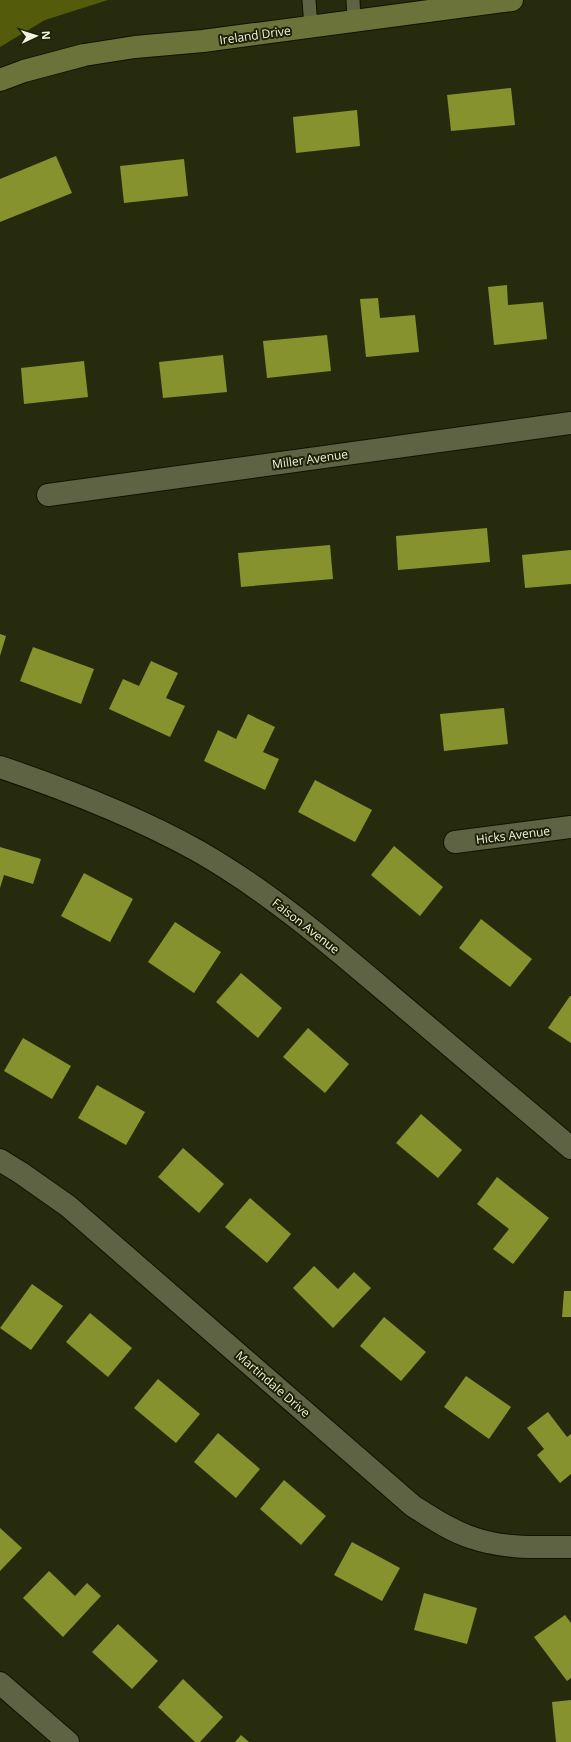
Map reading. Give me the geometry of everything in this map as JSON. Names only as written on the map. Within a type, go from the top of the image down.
[{"type":"main road","name":"Ireland Drive","points":[[0,80],[24,71],[84,55],[135,46],[203,41],[310,27],[353,11],[512,0]]},
{"type":"street","name":"Miller Avenue","points":[[48,495],[571,423]]},
{"type":"street","name":"Faison Avenue","points":[[0,767],[70,791],[138,820],[199,852],[257,888],[325,940],[571,1148]]},
{"type":"street","name":"Hicks Avenue","points":[[455,842],[571,827]]},
{"type":"street","name":"Martindale Drive","points":[[0,1160],[21,1172],[68,1206],[414,1506],[442,1525],[473,1539],[501,1545],[571,1547]]},
{"type":"street","points":[[0,1683],[68,1742]]},
{"type":"lane","points":[[309,0],[310,27]]},
{"type":"green space","points":[[0,0],[108,0],[45,20],[0,47]]},
{"type":"building","points":[[511,88],[515,125],[451,131],[447,95]]},
{"type":"building","points":[[357,110],[360,146],[296,153],[293,117]]},
{"type":"building","points":[[56,156],[72,193],[0,222],[0,179]]},
{"type":"building","points":[[184,159],[188,196],[124,203],[120,166]]},
{"type":"building","points":[[507,285],[508,305],[543,302],[547,339],[494,345],[488,287]]},
{"type":"building","points":[[378,298],[380,318],[415,315],[419,352],[366,357],[360,299]]},
{"type":"building","points":[[327,335],[331,371],[267,378],[263,341]]},
{"type":"building","points":[[223,355],[227,392],[163,398],[159,362]]},
{"type":"building","points":[[84,361],[88,397],[24,404],[21,368]]},
{"type":"building","points":[[487,528],[490,562],[398,570],[396,536]]},
{"type":"building","points":[[330,545],[333,579],[241,587],[238,553]]},
{"type":"building","points":[[571,550],[571,584],[525,588],[522,555]]},
{"type":"building","points":[[0,634],[6,636],[0,656]]},
{"type":"building","points":[[33,647],[94,669],[81,704],[20,681]]},
{"type":"building","points":[[151,661],[178,673],[166,698],[185,706],[170,737],[109,709],[123,679],[139,686]]},
{"type":"building","points":[[504,708],[508,744],[444,751],[440,714]]},
{"type":"building","points":[[248,714],[275,727],[263,752],[279,759],[265,790],[204,761],[218,730],[236,739]]},
{"type":"building","points":[[315,780],[372,810],[355,842],[298,812]]},
{"type":"building","points":[[394,846],[443,887],[420,916],[371,875]]},
{"type":"building","points":[[0,847],[41,859],[33,884],[4,875],[0,888]]},
{"type":"building","points":[[84,873],[133,899],[110,942],[61,916]]},
{"type":"building","points":[[481,919],[532,959],[510,987],[459,948]]},
{"type":"building","points":[[175,922],[221,952],[194,993],[148,962]]},
{"type":"building","points":[[241,973],[282,1008],[258,1038],[216,1002]]},
{"type":"building","points":[[571,996],[571,1043],[548,1028]]},
{"type":"building","points":[[308,1028],[349,1064],[325,1093],[283,1057]]},
{"type":"building","points":[[23,1038],[71,1066],[52,1099],[4,1071]]},
{"type":"building","points":[[97,1085],[145,1112],[126,1145],[78,1118]]},
{"type":"building","points":[[421,1114],[462,1150],[438,1178],[396,1143]]},
{"type":"building","points":[[183,1148],[224,1184],[199,1213],[158,1177]]},
{"type":"building","points":[[497,1177],[549,1218],[513,1264],[493,1249],[509,1229],[477,1204]]},
{"type":"building","points":[[250,1198],[291,1234],[267,1263],[225,1227]]},
{"type":"building","points":[[314,1266],[338,1289],[354,1272],[371,1288],[333,1328],[293,1288]]},
{"type":"building","points":[[32,1284],[63,1306],[31,1350],[0,1328]]},
{"type":"building","points":[[564,1291],[571,1291],[571,1317],[562,1317]]},
{"type":"building","points":[[90,1313],[132,1348],[108,1377],[66,1342]]},
{"type":"building","points":[[384,1317],[426,1352],[401,1381],[360,1346]]},
{"type":"building","points":[[466,1376],[511,1407],[489,1439],[444,1407]]},
{"type":"building","points":[[158,1379],[200,1414],[176,1443],[134,1408]]},
{"type":"building","points":[[548,1412],[567,1437],[571,1434],[571,1474],[560,1483],[537,1455],[544,1449],[527,1428]]},
{"type":"building","points":[[218,1433],[260,1469],[236,1498],[194,1462]]},
{"type":"building","points":[[284,1480],[326,1516],[301,1545],[260,1509]]},
{"type":"building","points":[[0,1528],[22,1548],[0,1571]]},
{"type":"building","points":[[352,1542],[400,1568],[382,1601],[334,1575]]},
{"type":"building","points":[[49,1571],[75,1596],[87,1583],[101,1596],[63,1637],[23,1598]]},
{"type":"building","points":[[424,1593],[477,1608],[467,1644],[414,1630]]},
{"type":"building","points":[[565,1615],[571,1623],[571,1678],[567,1681],[534,1637]]},
{"type":"building","points":[[118,1624],[158,1661],[132,1689],[92,1652]]},
{"type":"building","points":[[183,1679],[223,1717],[200,1742],[195,1742],[158,1707]]},
{"type":"building","points":[[571,1700],[571,1742],[556,1742],[552,1702]]},
{"type":"building","points":[[241,1735],[249,1742],[235,1742]]}]
